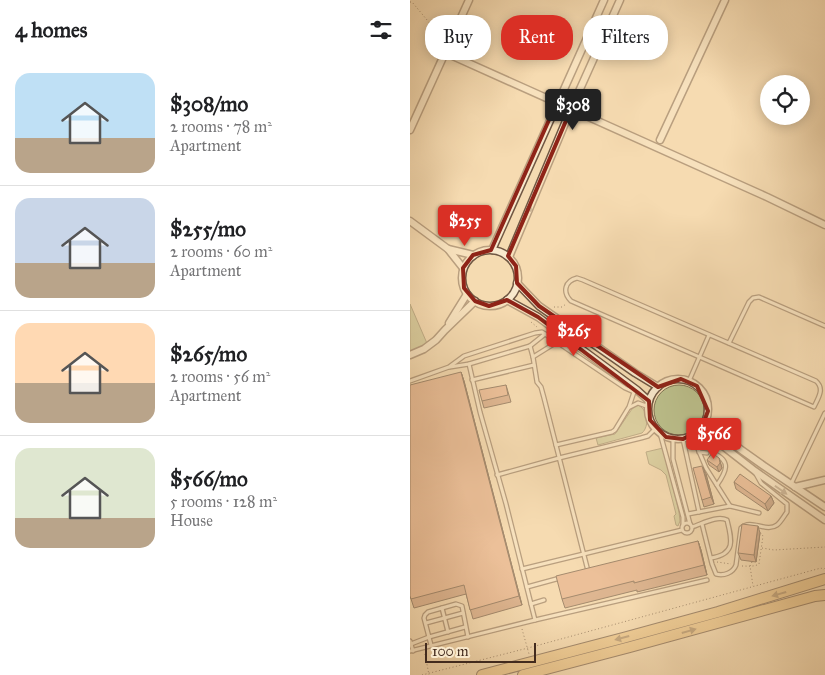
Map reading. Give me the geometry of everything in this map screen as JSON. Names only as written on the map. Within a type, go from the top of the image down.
[{"type":"main road","points":[[482,675],[632,636],[825,579]]},
{"type":"main road","points":[[523,675],[815,596],[825,595]]},
{"type":"street","points":[[462,15],[469,0]]},
{"type":"street","points":[[492,250],[604,0]]},
{"type":"street","points":[[509,257],[571,109],[620,0]]},
{"type":"street","points":[[660,140],[722,1]]},
{"type":"street","points":[[410,130],[443,60]]},
{"type":"street","points":[[462,60],[825,225]]},
{"type":"street","points":[[410,221],[448,249],[463,268]]},
{"type":"street","points":[[448,249],[473,255]]},
{"type":"street","points":[[484,250],[492,250],[497,250],[509,257],[516,266],[518,274],[515,290],[507,300],[489,306],[475,301],[467,294],[462,276],[463,268],[473,255],[484,250]]},
{"type":"street","points":[[517,283],[539,306],[658,387]]},
{"type":"street","points":[[445,330],[467,294]]},
{"type":"street","points":[[507,300],[538,317],[635,391],[649,404]]},
{"type":"street","points":[[410,355],[424,349],[436,340],[475,301]]},
{"type":"street","points":[[673,379],[689,381],[697,386],[707,401],[708,411],[706,420],[700,429],[692,435],[683,439],[673,439],[658,431],[650,420],[649,404],[652,393],[664,382],[673,379]]},
{"type":"street","points":[[706,420],[716,432],[825,507]]},
{"type":"street","points":[[700,429],[755,471],[825,520]]},
{"type":"street","points":[[793,486],[825,480]]},
{"type":"lane","points":[[580,278],[710,335],[818,383],[821,391],[814,407],[571,301],[565,293],[566,286],[570,280],[580,278]]},
{"type":"lane","points":[[729,343],[749,302],[753,298],[760,297],[825,326]]},
{"type":"lane","points":[[449,367],[464,356],[542,332],[625,388],[635,391],[629,407],[612,432],[556,446]]},
{"type":"lane","points":[[410,381],[449,367],[468,364],[530,346],[545,334]]},
{"type":"lane","points":[[689,381],[710,335]]},
{"type":"lane","points":[[533,357],[557,342]]},
{"type":"lane","points":[[530,346],[537,382],[541,387],[584,554],[588,572],[584,572]]},
{"type":"lane","points":[[468,364],[534,620]]},
{"type":"lane","points":[[472,380],[534,365]]},
{"type":"lane","points":[[629,407],[638,403],[649,404]]},
{"type":"lane","points":[[793,486],[825,413]]},
{"type":"lane","points":[[498,475],[641,438],[658,431],[683,517],[682,530]]},
{"type":"lane","points":[[692,435],[706,468],[730,506]]},
{"type":"lane","points":[[522,569],[682,530],[688,534],[691,531],[691,525],[673,459],[673,439]]},
{"type":"lane","points":[[683,439],[699,512]]},
{"type":"lane","points":[[699,452],[707,453]]},
{"type":"lane","points":[[713,453],[725,463],[726,468],[717,485]]},
{"type":"lane","points":[[702,524],[716,574],[720,575],[735,569],[742,526],[747,524],[771,528],[776,526],[787,512],[788,506],[761,483],[755,471]]},
{"type":"lane","points":[[688,514],[730,506],[759,513]]},
{"type":"lane","points":[[683,525],[686,523],[691,525],[702,524],[721,518],[727,520],[730,537],[728,549],[726,553],[713,558]]},
{"type":"lane","points":[[701,542],[706,541]]},
{"type":"lane","points":[[527,587],[564,577]]},
{"type":"lane","points":[[465,627],[410,642],[411,651],[534,620],[708,580]]},
{"type":"lane","points":[[531,604],[544,600]]},
{"type":"lane","points":[[431,646],[424,616],[426,613],[442,608],[459,604],[462,606],[468,636]]},
{"type":"lane","points":[[442,608],[448,632]]},
{"type":"lane","points":[[426,623],[463,613]]},
{"type":"path","points":[[410,2],[425,18]]},
{"type":"path","points":[[552,307],[562,307],[571,301]]},
{"type":"path","points":[[713,558],[718,563],[756,566],[759,564],[763,536],[760,532],[762,526]]},
{"type":"path","points":[[761,548],[774,550],[825,547]]},
{"type":"path","points":[[752,562],[750,566],[753,587]]},
{"type":"path","points":[[422,675],[821,568],[825,569]]},
{"type":"path","points":[[520,624],[529,654]]},
{"type":"path","points":[[424,648],[429,674]]},
{"type":"highlighted area","points":[[557,102],[571,109],[508,256],[516,266],[517,283],[539,306],[658,387],[681,379],[697,386],[708,411],[701,429],[683,439],[666,437],[650,420],[649,401],[538,317],[507,300],[489,306],[475,301],[464,288],[463,268],[473,255],[491,250]]},
{"type":"green space","points":[[410,304],[429,348],[410,357]]},
{"type":"green space","points":[[679,385],[689,387],[697,392],[702,400],[704,410],[702,420],[697,428],[689,433],[679,435],[669,433],[661,428],[656,420],[654,410],[656,400],[661,392],[669,387]]},
{"type":"green space","points":[[637,405],[646,413],[647,422],[645,430],[642,433],[598,445],[596,438],[615,434],[632,409]]},
{"type":"green space","points":[[663,448],[679,512],[680,521],[678,526],[676,525],[674,516],[676,514],[666,475],[649,464],[646,452]]},
{"type":"building","points":[[461,372],[519,596],[470,610],[464,585],[411,599],[410,596],[410,385]]},
{"type":"building","points":[[506,385],[508,395],[482,401],[479,390]]},
{"type":"building","points":[[712,453],[719,458],[720,463],[717,467],[707,460]]},
{"type":"building","points":[[702,466],[711,497],[702,500],[693,468]]},
{"type":"building","points":[[740,474],[771,496],[765,504],[734,482]]},
{"type":"building","points":[[742,524],[758,526],[754,555],[738,553]]},
{"type":"building","points":[[698,541],[704,565],[562,599],[556,576]]}]
